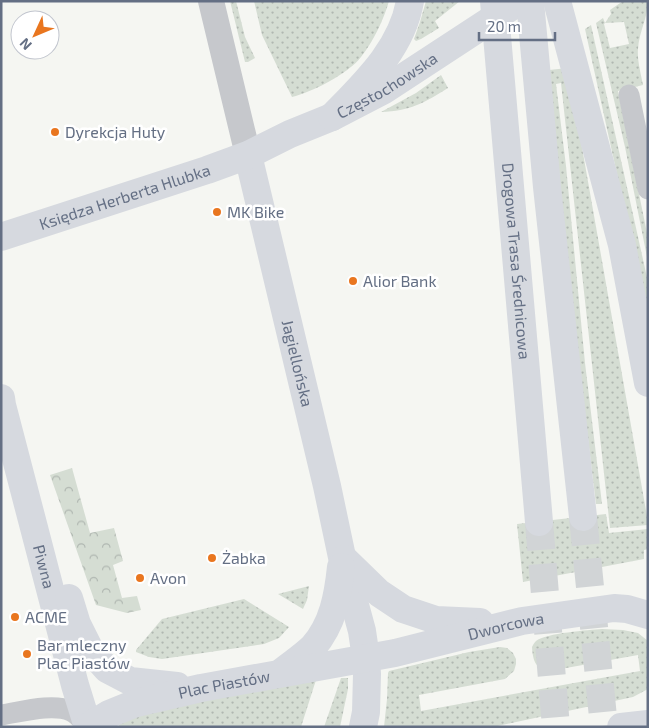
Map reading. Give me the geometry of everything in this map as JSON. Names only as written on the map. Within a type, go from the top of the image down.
[{"type":"main road","points":[[332,117],[369,78],[386,56],[403,26],[410,1]]},
{"type":"main road","name":"Drogowa Trasa Średnicowa","points":[[494,1],[539,522]]},
{"type":"main road","name":"Częstochowska","points":[[248,155],[290,134],[332,117],[384,90],[520,1]]},
{"type":"main road","points":[[530,1],[547,187],[583,517]]},
{"type":"main road","points":[[557,1],[622,245],[648,384]]},
{"type":"main road","name":"Księdza Herberta Hlubka","points":[[1,236],[248,155]]},
{"type":"main road","name":"Jagiellońska","points":[[248,155],[327,486],[342,557],[362,631],[366,658],[364,727]]},
{"type":"main road","name":"Piwna","points":[[1,398],[1,404],[75,684],[88,727]]},
{"type":"main road","points":[[25,491],[55,553],[78,624],[90,650],[107,669],[130,682],[201,688]]},
{"type":"main road","points":[[342,557],[378,593],[403,609],[436,620],[512,624]]},
{"type":"main road","points":[[280,674],[302,657],[324,631],[332,614],[338,593],[342,557]]},
{"type":"main road","name":"Dworcowa","points":[[366,658],[394,653],[522,621],[614,608],[627,609],[648,615]]},
{"type":"main road","name":"Plac Piastów","points":[[88,727],[108,714],[136,703],[201,688],[366,658]]},
{"type":"main road","points":[[621,727],[648,724]]},
{"type":"street","name":"Jagiellońska","points":[[211,1],[248,155]]},
{"type":"street","points":[[629,95],[648,189]]},
{"type":"street","points":[[1,715],[43,708],[61,708],[76,714],[88,727]]},
{"type":"green space","points":[[230,1],[236,1],[245,37],[255,58],[248,62],[245,62]]},
{"type":"green space","points":[[254,1],[389,1],[374,37],[361,57],[348,70],[329,82],[292,97],[262,35]]},
{"type":"green space","points":[[426,1],[460,1],[435,21],[439,28],[416,41],[414,39]]},
{"type":"green space","points":[[623,1],[648,1],[638,49],[643,85],[618,91],[648,238],[648,262],[625,147],[596,23],[603,18],[605,23],[611,14],[610,10]],"holes":[[[624,22],[629,44],[610,48],[604,24]]]},
{"type":"green space","points":[[591,25],[648,282],[648,315],[585,29]]},
{"type":"green space","points":[[568,68],[648,525],[610,528],[561,83],[556,84],[585,363],[602,504],[596,504],[574,325],[549,70]]},
{"type":"green space","points":[[441,75],[448,88],[424,102],[409,108],[381,112],[416,93]]},
{"type":"green space","points":[[72,468],[90,533],[114,528],[123,561],[113,565],[122,598],[137,596],[141,610],[127,613],[96,605],[50,475]]},
{"type":"green space","points":[[606,514],[609,533],[648,529],[648,549],[644,550],[644,559],[523,582],[517,524]]},
{"type":"green space","points":[[309,586],[307,600],[303,609],[278,594]]},
{"type":"green space","points":[[244,599],[289,627],[279,638],[264,644],[162,659],[136,652],[162,619]]},
{"type":"green space","points":[[602,629],[638,633],[648,641],[648,689],[633,697],[493,727],[384,727],[389,671],[469,652],[500,647],[507,648],[516,659],[514,671],[505,679],[419,695],[421,711],[640,671],[638,655],[555,670],[540,668],[533,658],[532,647],[541,638],[568,632]]},
{"type":"green space","points":[[341,678],[348,678],[348,689],[340,727],[324,727]]},
{"type":"green space","points":[[316,680],[301,727],[118,727],[124,718],[133,713]]},
{"type":"tunnel","points":[[583,517],[604,727]]},
{"type":"tunnel","points":[[539,522],[556,727]]},
{"type":"place","name":"Dyrekcja Huty","points":[[55,132]]},
{"type":"place","name":"MK Bike","points":[[217,212]]},
{"type":"place","name":"Alior Bank","points":[[353,281]]},
{"type":"place","name":"Żabka","points":[[212,558]]},
{"type":"place","name":"Avon","points":[[140,578]]},
{"type":"place","name":"ACME","points":[[15,617]]},
{"type":"place","name":"Bar mleczny Plac Piastów","points":[[27,654]]}]
